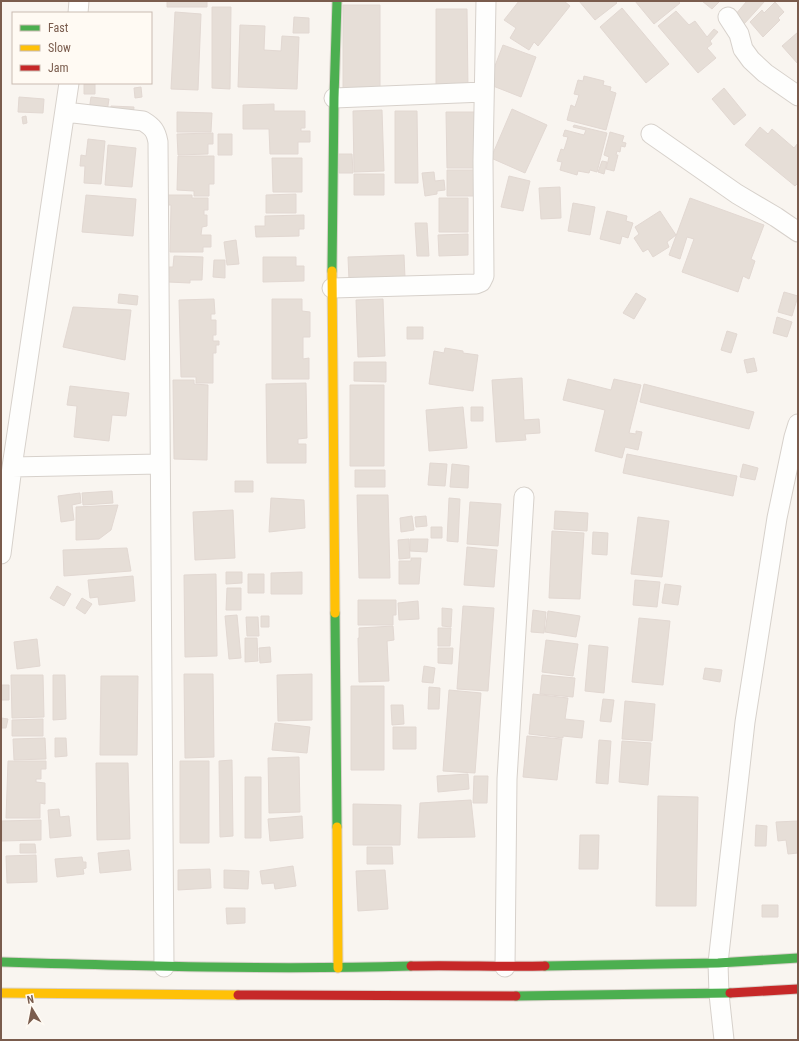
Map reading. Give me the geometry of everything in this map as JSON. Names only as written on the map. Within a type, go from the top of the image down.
[{"type":"main road","points":[[338,1],[334,98],[332,288],[338,968]]},
{"type":"main road","points":[[1,962],[164,967],[452,969],[505,966],[718,963],[798,958]]},
{"type":"main road","points":[[1,994],[453,992],[719,994],[798,988]]},
{"type":"street","points":[[78,12],[79,1]]},
{"type":"street","points":[[332,288],[476,284],[482,280],[484,276],[483,161],[486,1]]},
{"type":"street","points":[[728,17],[739,34],[743,49],[751,60],[765,73],[798,96]]},
{"type":"street","points":[[1,554],[12,467],[69,84]]},
{"type":"street","points":[[334,98],[484,92]]},
{"type":"street","points":[[65,112],[143,121],[155,130],[158,142],[159,464],[164,967]]},
{"type":"street","points":[[651,134],[737,194],[798,232]]},
{"type":"street","points":[[724,1040],[719,994],[718,963],[744,722],[776,518],[798,424]]},
{"type":"street","points":[[12,467],[159,464]]},
{"type":"street","points":[[505,966],[507,779],[524,497]]},
{"type":"building","points":[[167,1],[207,1],[207,7],[167,7]]},
{"type":"building","points":[[519,1],[564,1],[570,6],[538,46],[534,42],[529,50],[510,38],[516,28],[504,20]]},
{"type":"building","points":[[579,1],[615,1],[617,3],[595,20]]},
{"type":"building","points":[[635,1],[678,1],[680,3],[654,24]]},
{"type":"building","points":[[702,1],[720,1],[712,9]]},
{"type":"building","points":[[747,1],[765,1],[744,24],[735,15]]},
{"type":"building","points":[[775,2],[784,12],[778,18],[780,20],[763,37],[750,22],[762,10],[764,13]]},
{"type":"building","points":[[343,5],[380,5],[380,90],[343,91]]},
{"type":"building","points":[[212,7],[231,7],[230,89],[212,88]]},
{"type":"building","points":[[622,8],[669,64],[646,83],[600,27]]},
{"type":"building","points":[[436,9],[467,9],[468,90],[436,90]]},
{"type":"building","points":[[676,11],[689,25],[695,21],[707,37],[714,29],[718,32],[710,41],[712,44],[707,48],[716,58],[698,73],[658,26]]},
{"type":"building","points":[[175,12],[201,14],[198,90],[171,89]]},
{"type":"building","points":[[294,17],[309,18],[309,33],[293,33]]},
{"type":"building","points":[[240,25],[265,26],[264,50],[281,51],[282,36],[299,37],[297,89],[238,87]]},
{"type":"building","points":[[798,32],[798,64],[782,46]]},
{"type":"building","points":[[503,45],[536,57],[521,97],[488,84]]},
{"type":"building","points":[[584,76],[604,81],[603,85],[611,87],[610,91],[616,93],[606,130],[567,120],[571,105],[575,107],[579,95],[574,94],[578,80],[583,81]]},
{"type":"building","points":[[84,84],[95,84],[95,94],[84,94]]},
{"type":"building","points":[[141,87],[142,97],[135,98],[134,88]]},
{"type":"building","points":[[724,88],[746,115],[734,125],[712,99]]},
{"type":"building","points":[[19,97],[44,99],[43,113],[18,112]]},
{"type":"building","points":[[91,97],[109,99],[107,112],[89,110]]},
{"type":"building","points":[[274,104],[274,111],[305,111],[305,128],[301,128],[301,131],[310,131],[310,142],[298,142],[298,154],[270,154],[269,129],[243,129],[243,105]]},
{"type":"building","points":[[111,106],[134,107],[133,115],[110,114]]},
{"type":"building","points":[[512,109],[547,125],[525,173],[491,158]]},
{"type":"building","points":[[382,110],[384,171],[354,172],[353,111]]},
{"type":"building","points":[[395,111],[417,111],[418,183],[395,183]]},
{"type":"building","points":[[177,112],[212,113],[211,132],[177,132]]},
{"type":"building","points":[[446,112],[475,112],[476,168],[447,168]]},
{"type":"building","points":[[26,116],[27,123],[23,124],[22,117]]},
{"type":"building","points":[[574,125],[607,133],[597,172],[590,170],[589,173],[578,171],[577,175],[560,170],[562,162],[557,161],[561,149],[564,150],[568,137],[563,136],[565,130],[584,135],[586,130],[573,127]]},
{"type":"building","points":[[760,127],[768,134],[772,129],[794,148],[798,143],[798,183],[795,186],[745,145]]},
{"type":"building","points":[[610,132],[624,136],[622,142],[626,143],[625,147],[621,146],[620,152],[617,151],[616,155],[618,155],[614,171],[606,169],[609,157],[604,155]]},
{"type":"building","points":[[213,133],[213,144],[208,144],[208,154],[178,155],[177,134]]},
{"type":"building","points":[[218,134],[232,134],[232,155],[218,155]]},
{"type":"building","points":[[88,139],[105,141],[101,184],[84,183],[85,166],[80,166],[81,155],[86,156]]},
{"type":"building","points":[[108,145],[136,148],[132,187],[105,185]]},
{"type":"building","points":[[338,154],[352,154],[353,173],[339,173]]},
{"type":"building","points":[[178,156],[214,156],[214,184],[209,184],[209,196],[194,196],[194,191],[177,190]]},
{"type":"building","points":[[272,158],[302,158],[302,192],[273,192]]},
{"type":"building","points":[[602,161],[607,162],[604,174],[598,172]]},
{"type":"building","points":[[447,170],[475,170],[476,196],[447,196]]},
{"type":"building","points":[[434,172],[435,181],[444,180],[445,190],[437,191],[437,194],[425,196],[422,173]]},
{"type":"building","points":[[354,174],[384,174],[384,195],[354,195]]},
{"type":"building","points":[[509,176],[530,181],[523,211],[501,207]]},
{"type":"building","points":[[560,187],[561,218],[541,219],[539,188]]},
{"type":"building","points":[[296,194],[296,213],[266,213],[266,195]]},
{"type":"building","points":[[86,195],[136,199],[133,236],[82,232]]},
{"type":"building","points":[[167,195],[192,195],[192,198],[208,198],[208,210],[204,210],[204,215],[207,215],[207,226],[202,227],[201,235],[211,235],[211,247],[203,247],[203,252],[170,252],[171,205],[167,205]]},
{"type":"building","points":[[439,198],[468,198],[468,232],[439,232]]},
{"type":"building","points":[[690,198],[764,225],[751,259],[755,261],[749,279],[743,276],[738,292],[682,272],[694,239],[687,237],[680,259],[669,255]]},
{"type":"building","points":[[573,203],[595,207],[590,235],[568,231]]},
{"type":"building","points":[[607,211],[627,216],[626,221],[633,223],[628,238],[622,236],[620,244],[600,239]]},
{"type":"building","points":[[660,211],[676,235],[667,242],[669,247],[653,257],[648,249],[643,252],[634,238],[639,234],[635,227]]},
{"type":"building","points":[[304,215],[304,229],[299,229],[299,236],[256,237],[255,226],[265,226],[265,216]]},
{"type":"building","points":[[415,223],[427,223],[429,256],[417,256]]},
{"type":"building","points":[[468,234],[468,255],[439,256],[438,235]]},
{"type":"building","points":[[236,240],[239,264],[227,265],[224,242]]},
{"type":"building","points":[[404,255],[405,278],[349,280],[348,257]]},
{"type":"building","points":[[174,256],[203,257],[202,280],[190,280],[190,283],[168,282],[169,267],[173,267]]},
{"type":"building","points":[[263,257],[296,257],[296,266],[304,266],[304,281],[263,282]]},
{"type":"building","points":[[214,260],[225,260],[225,278],[213,277]]},
{"type":"building","points":[[784,292],[798,296],[792,316],[778,312]]},
{"type":"building","points":[[636,293],[646,299],[634,319],[623,313]]},
{"type":"building","points":[[119,294],[138,296],[137,305],[118,303]]},
{"type":"building","points":[[214,299],[215,314],[211,314],[211,320],[216,320],[216,335],[213,335],[213,341],[219,341],[219,345],[216,345],[216,353],[213,353],[213,383],[196,383],[196,377],[181,377],[179,300]]},
{"type":"building","points":[[272,299],[302,299],[302,311],[310,312],[310,337],[303,337],[303,359],[309,358],[309,379],[272,379]]},
{"type":"building","points":[[383,299],[385,356],[358,357],[356,300]]},
{"type":"building","points":[[73,307],[131,310],[125,360],[63,347]]},
{"type":"building","points":[[777,317],[792,322],[787,337],[773,333]]},
{"type":"building","points":[[407,327],[423,327],[423,339],[407,339]]},
{"type":"building","points":[[727,331],[737,334],[731,353],[721,350]]},
{"type":"building","points":[[445,348],[478,355],[473,391],[429,384],[434,351],[444,353]]},
{"type":"building","points":[[754,358],[757,371],[747,373],[744,360]]},
{"type":"building","points":[[354,362],[386,362],[386,382],[354,381]]},
{"type":"building","points":[[522,378],[524,420],[539,419],[540,433],[525,434],[526,440],[496,442],[492,380]]},
{"type":"building","points":[[568,379],[611,390],[614,379],[641,385],[629,433],[636,434],[636,431],[642,432],[638,450],[625,447],[622,458],[595,451],[605,410],[563,400]]},
{"type":"building","points":[[173,380],[194,380],[194,384],[208,385],[207,460],[174,459]]},
{"type":"building","points":[[306,383],[307,438],[298,439],[298,444],[306,444],[306,463],[267,463],[266,384]]},
{"type":"building","points":[[644,384],[754,412],[749,429],[640,402]]},
{"type":"building","points":[[350,385],[384,385],[384,466],[350,466]]},
{"type":"building","points":[[70,386],[129,393],[126,416],[112,415],[109,441],[74,437],[77,406],[67,405]]},
{"type":"building","points":[[463,407],[467,448],[429,451],[426,410]]},
{"type":"building","points":[[471,407],[483,407],[483,421],[471,421]]},
{"type":"building","points":[[627,454],[737,476],[733,496],[623,473]]},
{"type":"building","points":[[430,463],[447,464],[445,486],[428,485]]},
{"type":"building","points":[[452,464],[469,466],[468,488],[450,487]]},
{"type":"building","points":[[743,464],[758,468],[755,480],[740,477]]},
{"type":"building","points":[[355,470],[385,470],[385,487],[355,487]]},
{"type":"building","points":[[235,481],[253,481],[253,492],[235,492]]},
{"type":"building","points":[[112,491],[113,503],[83,505],[82,493]]},
{"type":"building","points":[[80,493],[81,503],[72,505],[74,520],[61,522],[58,496]]},
{"type":"building","points":[[357,495],[388,495],[390,578],[359,578]]},
{"type":"building","points":[[271,498],[304,500],[305,528],[269,532]]},
{"type":"building","points":[[449,498],[460,499],[458,542],[447,541]]},
{"type":"building","points":[[470,502],[501,504],[498,546],[467,544]]},
{"type":"building","points":[[118,505],[111,530],[99,539],[76,540],[76,507]]},
{"type":"building","points":[[233,510],[235,558],[195,560],[193,512]]},
{"type":"building","points":[[555,511],[588,513],[587,531],[554,529]]},
{"type":"building","points":[[412,516],[414,530],[401,532],[400,518]]},
{"type":"building","points":[[426,516],[427,526],[416,527],[415,517]]},
{"type":"building","points":[[638,517],[669,521],[662,577],[631,574]]},
{"type":"building","points":[[431,527],[442,527],[442,538],[431,538]]},
{"type":"building","points":[[552,531],[584,533],[580,599],[549,598]]},
{"type":"building","points":[[593,532],[608,533],[607,555],[592,554]]},
{"type":"building","points":[[409,539],[410,558],[399,559],[398,540]]},
{"type":"building","points":[[410,539],[428,539],[427,552],[410,551]]},
{"type":"building","points":[[467,547],[497,550],[494,587],[464,585]]},
{"type":"building","points":[[127,548],[131,571],[64,576],[63,550]]},
{"type":"building","points":[[411,558],[421,558],[419,584],[399,584],[399,561],[411,561]]},
{"type":"building","points":[[226,572],[242,572],[242,583],[226,584]]},
{"type":"building","points":[[302,572],[302,594],[271,594],[271,573]]},
{"type":"building","points":[[216,574],[217,656],[185,657],[184,575]]},
{"type":"building","points":[[248,574],[264,574],[264,593],[248,593]]},
{"type":"building","points":[[133,576],[135,601],[99,605],[98,597],[90,598],[88,580]]},
{"type":"building","points":[[635,580],[660,582],[657,607],[633,605]]},
{"type":"building","points":[[665,584],[681,586],[678,605],[662,603]]},
{"type":"building","points":[[57,586],[71,594],[64,606],[50,598]]},
{"type":"building","points":[[227,588],[241,588],[241,610],[226,610]]},
{"type":"building","points":[[82,598],[92,604],[85,614],[76,608]]},
{"type":"building","points":[[358,600],[396,600],[396,615],[393,615],[393,625],[358,625]]},
{"type":"building","points":[[418,601],[419,619],[399,620],[398,603]]},
{"type":"building","points":[[463,606],[494,608],[488,691],[457,689]]},
{"type":"building","points":[[442,608],[452,609],[451,627],[442,626]]},
{"type":"building","points":[[533,610],[546,612],[544,633],[531,632]]},
{"type":"building","points":[[548,611],[580,616],[576,637],[545,632]]},
{"type":"building","points":[[237,615],[241,658],[229,659],[225,616]]},
{"type":"building","points":[[261,616],[269,616],[269,627],[261,627]]},
{"type":"building","points":[[246,617],[258,617],[259,636],[247,636]]},
{"type":"building","points":[[639,618],[670,621],[663,685],[632,682]]},
{"type":"building","points":[[393,626],[394,640],[387,641],[389,681],[359,682],[359,628]]},
{"type":"building","points":[[438,628],[451,628],[450,646],[438,646]]},
{"type":"building","points":[[245,638],[257,638],[258,661],[245,662]]},
{"type":"building","points":[[37,639],[40,666],[17,669],[14,642]]},
{"type":"building","points":[[546,640],[578,644],[573,676],[542,672]]},
{"type":"building","points":[[589,645],[608,647],[604,693],[585,691]]},
{"type":"building","points":[[270,647],[271,662],[260,663],[259,648]]},
{"type":"building","points":[[438,648],[453,648],[452,664],[438,663]]},
{"type":"building","points":[[424,666],[435,668],[433,683],[422,682]]},
{"type":"building","points":[[705,668],[722,670],[720,682],[703,679]]},
{"type":"building","points":[[184,674],[213,674],[214,757],[185,758]]},
{"type":"building","points":[[312,674],[312,720],[278,721],[277,675]]},
{"type":"building","points":[[11,675],[43,675],[44,717],[12,718]]},
{"type":"building","points":[[53,675],[65,675],[66,719],[53,720]]},
{"type":"building","points":[[542,675],[575,678],[573,697],[540,694]]},
{"type":"building","points":[[101,676],[138,676],[137,755],[100,755]]},
{"type":"building","points":[[1,685],[9,685],[9,700],[1,700]]},
{"type":"building","points":[[351,686],[384,686],[384,770],[351,770]]},
{"type":"building","points":[[429,687],[440,688],[439,709],[428,709]]},
{"type":"building","points":[[449,690],[481,693],[475,773],[443,771]]},
{"type":"building","points":[[533,694],[568,698],[565,719],[584,721],[582,738],[563,736],[563,738],[529,734]]},
{"type":"building","points":[[603,699],[614,700],[611,722],[600,721]]},
{"type":"building","points":[[625,701],[655,704],[652,741],[622,739]]},
{"type":"building","points":[[391,705],[403,705],[404,724],[392,725]]},
{"type":"building","points":[[1,718],[8,719],[6,728],[1,728]]},
{"type":"building","points":[[43,719],[43,736],[12,736],[12,720]]},
{"type":"building","points":[[275,723],[310,727],[307,753],[272,750]]},
{"type":"building","points":[[393,727],[416,727],[416,749],[393,749]]},
{"type":"building","points":[[527,736],[562,739],[557,780],[523,777]]},
{"type":"building","points":[[45,738],[46,759],[14,760],[13,739]]},
{"type":"building","points":[[55,738],[66,738],[67,756],[55,757]]},
{"type":"building","points":[[599,740],[611,741],[608,784],[596,783]]},
{"type":"building","points":[[622,741],[651,743],[648,785],[619,782]]},
{"type":"building","points":[[299,757],[300,812],[269,813],[268,758]]},
{"type":"building","points":[[232,760],[233,836],[220,837],[219,761]]},
{"type":"building","points":[[8,761],[46,761],[46,769],[41,769],[41,779],[36,779],[36,782],[45,783],[45,804],[40,803],[40,818],[6,818]]},
{"type":"building","points":[[180,761],[209,761],[209,843],[180,843]]},
{"type":"building","points":[[96,763],[128,763],[130,839],[97,840]]},
{"type":"building","points":[[468,774],[469,789],[438,792],[437,776]]},
{"type":"building","points":[[474,776],[488,776],[487,803],[473,803]]},
{"type":"building","points":[[245,777],[261,777],[261,838],[245,838]]},
{"type":"building","points":[[658,796],[698,797],[696,906],[656,906]]},
{"type":"building","points":[[471,800],[475,837],[418,838],[420,803]]},
{"type":"building","points":[[353,804],[401,805],[400,845],[353,845]]},
{"type":"building","points":[[59,809],[60,817],[69,816],[71,836],[50,838],[48,810]]},
{"type":"building","points":[[302,816],[303,838],[270,841],[268,819]]},
{"type":"building","points":[[41,820],[41,840],[2,841],[2,821]]},
{"type":"building","points":[[798,821],[798,853],[788,854],[786,840],[778,841],[776,822]]},
{"type":"building","points":[[756,825],[767,826],[766,846],[755,846]]},
{"type":"building","points":[[580,835],[599,835],[598,869],[579,869]]},
{"type":"building","points":[[20,844],[35,844],[36,853],[20,853]]},
{"type":"building","points":[[367,847],[392,847],[393,864],[367,864]]},
{"type":"building","points":[[129,850],[131,870],[100,873],[98,853]]},
{"type":"building","points":[[36,855],[37,882],[7,883],[6,856]]},
{"type":"building","points":[[82,857],[83,862],[86,862],[86,868],[83,869],[84,874],[57,877],[55,859]]},
{"type":"building","points":[[293,866],[296,886],[275,889],[274,883],[262,884],[260,871]]},
{"type":"building","points":[[210,869],[211,888],[178,890],[178,870]]},
{"type":"building","points":[[224,870],[249,871],[248,889],[224,888]]},
{"type":"building","points":[[385,870],[388,909],[358,911],[356,871]]},
{"type":"building","points":[[762,905],[778,905],[778,917],[762,917]]},
{"type":"building","points":[[226,908],[245,908],[245,923],[227,924]]},
{"type":"traffic: fast","points":[[332,271],[334,98],[337,1]]},
{"type":"traffic: fast","points":[[335,613],[337,827]]},
{"type":"traffic: fast","points":[[545,966],[718,963],[798,958]]},
{"type":"traffic: fast","points":[[1,962],[257,968],[411,966]]},
{"type":"traffic: fast","points":[[516,996],[730,993]]},
{"type":"traffic: slow","points":[[332,271],[335,613]]},
{"type":"traffic: slow","points":[[337,827],[338,968]]},
{"type":"traffic: slow","points":[[1,993],[238,995]]},
{"type":"traffic: jam","points":[[411,966],[545,966]]},
{"type":"traffic: jam","points":[[730,993],[798,989]]},
{"type":"traffic: jam","points":[[238,995],[516,996]]}]
